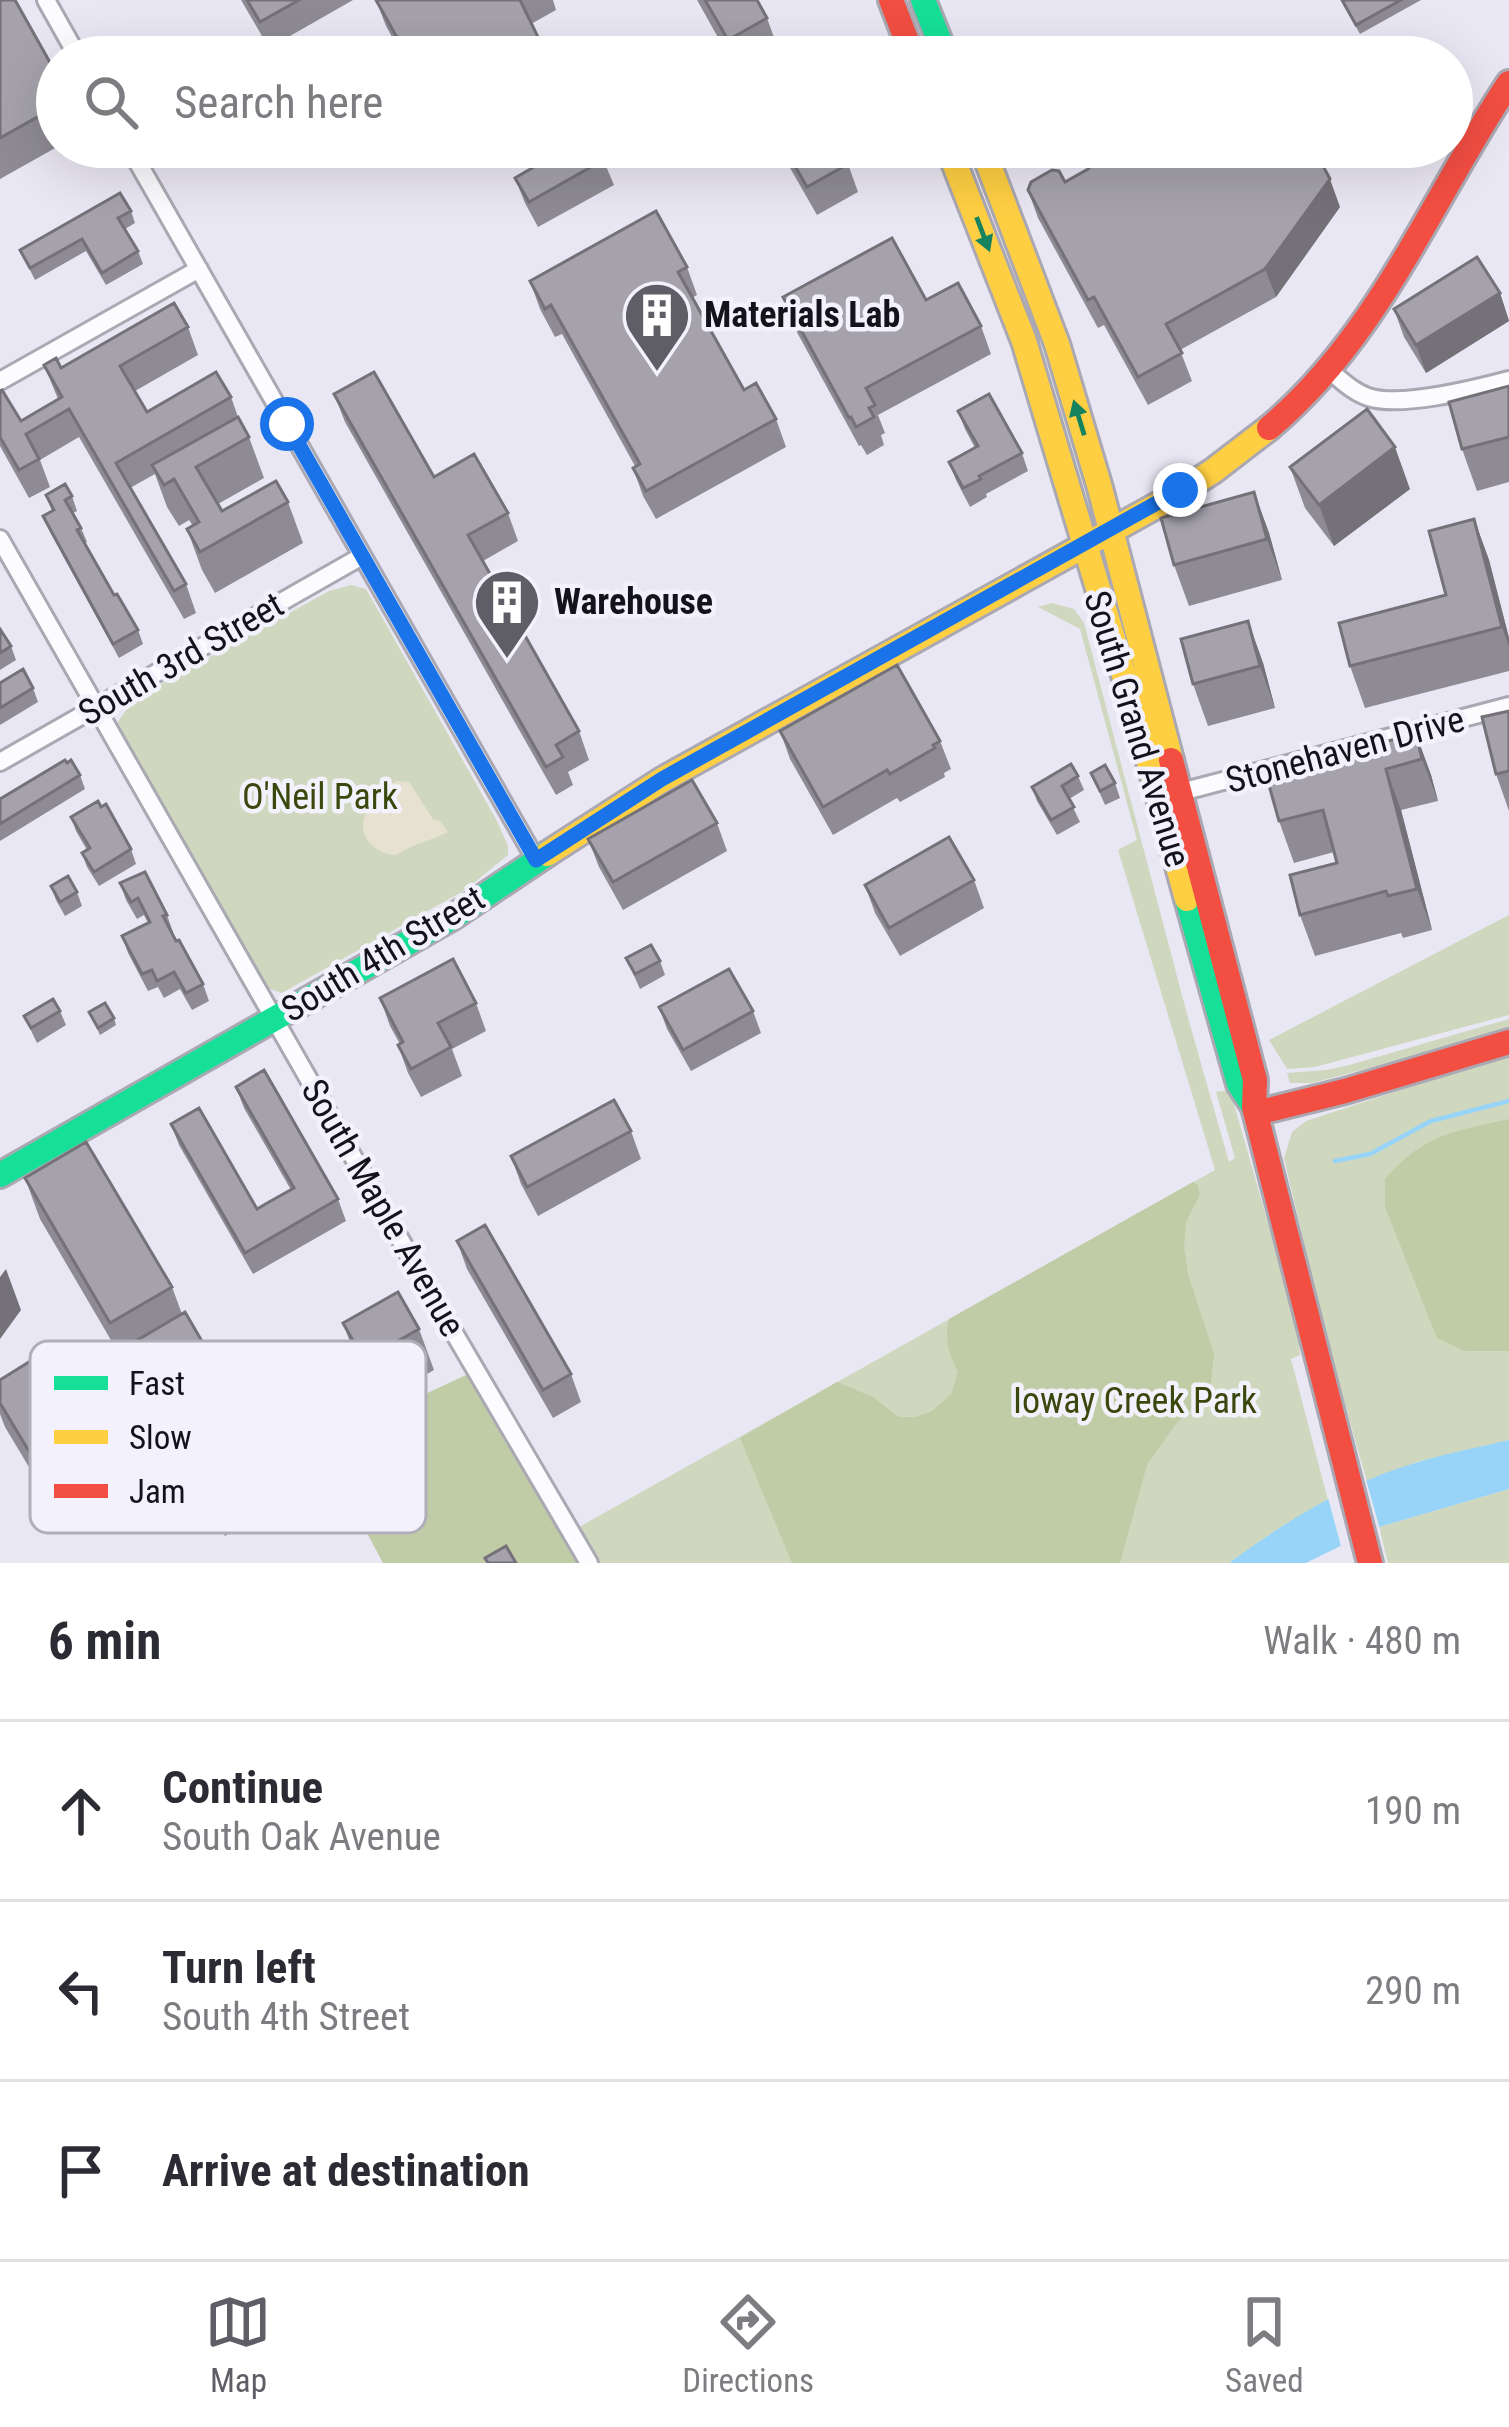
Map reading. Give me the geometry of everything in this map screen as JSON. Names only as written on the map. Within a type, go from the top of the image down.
[{"type":"street","points":[[46,0],[66,36]]},
{"type":"street","points":[[890,0],[905,36]]},
{"type":"street","points":[[923,0],[938,36]]},
{"type":"street","points":[[1473,139],[1509,83]]},
{"type":"street","points":[[141,168],[536,860]]},
{"type":"street","name":"South Grand Avenue","points":[[956,168],[1024,340],[1239,1084],[1255,1110]]},
{"type":"street","name":"South Grand Avenue","points":[[990,168],[1057,344],[1111,531],[1255,1080],[1255,1110],[1370,1563]]},
{"type":"street","points":[[1454,168],[1377,305],[1329,370],[1364,396],[1380,400],[1424,397],[1509,380]]},
{"type":"street","points":[[0,381],[199,269]]},
{"type":"street","name":"South 4th Street","points":[[0,1174],[454,916],[662,779],[1111,531],[1233,457],[1329,370]]},
{"type":"street","name":"South Maple Avenue","points":[[0,539],[589,1563]]},
{"type":"street","name":"South 3rd Street","points":[[0,763],[362,556]]},
{"type":"street","name":"Stonehaven Drive","points":[[1181,792],[1509,706]]},
{"type":"street","points":[[1255,1110],[1345,1091],[1509,1042]]},
{"type":"green space","name":"O'Neil Park","points":[[351,585],[366,589],[497,821],[508,855],[465,890],[282,993],[267,988],[261,980],[117,723],[134,699],[329,591]]},
{"type":"green space","name":"Ioway Creek Park","points":[[1052,603],[1074,609],[1084,623],[1229,1162],[1235,1158],[1216,1092],[1230,1090],[1298,1328],[1300,1355],[1291,1359],[1328,1500],[1229,1563],[589,1563],[572,1531],[1215,1170],[1118,850],[1137,840],[1080,629],[1038,607]]},
{"type":"green space","points":[[1509,915],[1509,1015],[1315,1067],[1287,1069],[1269,1040]]},
{"type":"green space","points":[[1509,1019],[1509,1029],[1467,1043],[1312,1083],[1290,1083],[1287,1073],[1349,1065]]},
{"type":"green space","points":[[1509,1054],[1509,1440],[1417,1462],[1367,1482],[1324,1330],[1284,1158],[1292,1132],[1306,1121]]},
{"type":"green space","points":[[1509,1119],[1509,1351],[1465,1351],[1437,1338],[1385,1207],[1385,1179],[1427,1143]]},
{"type":"green space","points":[[1193,1182],[1200,1194],[1186,1222],[1184,1247],[1214,1354],[1211,1383],[1147,1465],[1120,1563],[792,1563],[740,1438],[837,1382],[873,1397],[899,1417],[932,1411],[951,1394],[958,1372],[948,1346],[949,1319]]},
{"type":"green space","points":[[466,1375],[472,1377],[589,1563],[383,1563],[367,1533],[426,1533],[426,1394]]},
{"type":"green space","points":[[1509,1489],[1509,1563],[1388,1563],[1379,1527]]},
{"type":"sand","points":[[397,781],[409,782],[433,819],[448,832],[395,855],[368,841],[364,821],[379,793]]},
{"type":"water","points":[[1509,1440],[1509,1489],[1379,1527],[1306,1563],[1229,1563],[1296,1518],[1367,1480]]},
{"type":"pier","points":[[1365,1476],[1381,1533],[1342,1550],[1327,1494]]},
{"type":"building","points":[[0,0],[15,0],[36,38],[36,118],[0,138]]},
{"type":"building","points":[[247,0],[299,0],[260,22]]},
{"type":"building","points":[[376,0],[520,0],[538,36],[396,36]]},
{"type":"building","points":[[705,0],[757,0],[767,18],[735,36],[726,36]]},
{"type":"building","points":[[1342,0],[1401,0],[1356,25]]},
{"type":"building","points":[[532,168],[589,168],[529,202],[515,178]]},
{"type":"building","points":[[796,168],[841,168],[807,187]]},
{"type":"building","points":[[1324,168],[1330,179],[1265,269],[1166,324],[1182,353],[1138,377],[1094,297],[1088,300],[1028,190],[1031,182],[1052,170],[1059,171],[1065,182],[1088,169]]},
{"type":"building","points":[[120,193],[131,211],[118,218],[138,251],[102,273],[82,239],[30,268],[20,250]]},
{"type":"building","name":"Materials Lab","points":[[656,211],[687,267],[678,272],[744,390],[756,383],[776,419],[646,491],[633,468],[640,464],[551,305],[545,309],[530,281]]},
{"type":"building","points":[[892,238],[926,300],[958,283],[981,326],[866,388],[875,405],[869,408],[874,417],[856,427],[783,297]]},
{"type":"building","points":[[1477,257],[1500,293],[1416,345],[1394,309]]},
{"type":"building","points":[[174,303],[188,327],[120,366],[147,412],[216,372],[231,397],[116,463],[186,584],[174,591],[69,409],[26,434],[39,459],[19,470],[0,437],[0,391],[21,421],[62,397],[44,365],[56,358],[61,368]]},
{"type":"building","name":"Warehouse","points":[[374,372],[434,477],[474,454],[508,513],[468,535],[579,731],[556,745],[563,757],[546,767],[334,394]]},
{"type":"building","points":[[1509,386],[1509,437],[1462,449],[1449,402]]},
{"type":"building","points":[[989,394],[1022,453],[963,488],[949,462],[978,446],[958,411]]},
{"type":"building","points":[[1367,409],[1395,447],[1319,505],[1290,467]]},
{"type":"building","points":[[238,417],[249,437],[196,467],[222,511],[276,481],[288,502],[200,552],[187,529],[199,522],[174,479],[164,485],[152,465]]},
{"type":"building","points":[[65,484],[72,496],[65,500],[81,528],[77,530],[138,630],[113,644],[43,516],[54,510],[46,495]]},
{"type":"building","points":[[1254,492],[1267,539],[1174,565],[1161,518]]},
{"type":"building","points":[[1474,519],[1502,627],[1350,666],[1339,623],[1446,595],[1429,531]]},
{"type":"building","points":[[1248,621],[1260,666],[1193,684],[1181,639]]},
{"type":"building","points":[[0,629],[11,646],[0,653]]},
{"type":"building","points":[[897,665],[940,741],[890,774],[887,770],[823,807],[780,731]]},
{"type":"building","points":[[23,669],[33,688],[0,708],[0,683]]},
{"type":"building","points":[[1509,711],[1509,771],[1496,774],[1482,717]]},
{"type":"building","points":[[1416,734],[1422,759],[1386,769],[1417,889],[1388,896],[1386,891],[1300,915],[1290,875],[1337,863],[1323,810],[1279,821],[1265,771]]},
{"type":"building","points":[[71,760],[80,775],[0,824],[0,799]]},
{"type":"building","points":[[1071,764],[1078,776],[1062,786],[1074,807],[1051,820],[1032,787]]},
{"type":"building","points":[[1105,765],[1115,783],[1100,791],[1091,773]]},
{"type":"building","points":[[692,780],[717,823],[613,882],[588,839]]},
{"type":"building","points":[[98,801],[101,807],[106,804],[131,849],[94,872],[82,853],[90,848],[71,817]]},
{"type":"building","points":[[949,837],[974,880],[889,928],[865,885]]},
{"type":"building","points":[[145,872],[167,915],[163,916],[203,984],[186,993],[174,972],[157,981],[152,970],[142,974],[122,936],[150,922],[138,898],[131,902],[120,883]]},
{"type":"building","points":[[68,876],[77,892],[60,902],[51,886]]},
{"type":"building","points":[[651,945],[660,961],[635,974],[626,958]]},
{"type":"building","points":[[453,959],[476,1003],[438,1023],[451,1047],[411,1069],[380,998]]},
{"type":"building","points":[[729,969],[753,1011],[683,1050],[659,1007]]},
{"type":"building","points":[[53,999],[60,1011],[31,1028],[24,1016]]},
{"type":"building","points":[[105,1003],[114,1018],[98,1028],[89,1012]]},
{"type":"building","points":[[264,1070],[338,1199],[245,1253],[171,1124],[199,1108],[257,1209],[294,1188],[236,1087]]},
{"type":"building","points":[[614,1100],[631,1131],[527,1187],[511,1156]]},
{"type":"building","points":[[86,1142],[172,1287],[110,1323],[25,1178]]},
{"type":"building","points":[[485,1225],[571,1374],[543,1390],[457,1241]]},
{"type":"building","points":[[398,1292],[419,1329],[398,1341],[353,1341],[343,1323]]},
{"type":"building","points":[[185,1312],[202,1341],[136,1341]]},
{"type":"building","points":[[30,1361],[30,1453],[0,1403],[0,1380]]},
{"type":"building","points":[[506,1546],[516,1563],[488,1563],[485,1558]]},
{"type":"waterway","points":[[1335,1161],[1370,1154],[1431,1121],[1509,1101]]},
{"type":"traffic: fast","points":[[923,0],[938,36]]},
{"type":"traffic: fast","points":[[0,1175],[453,917],[547,854]]},
{"type":"traffic: fast","points":[[1187,899],[1239,1084],[1254,1107]]},
{"type":"traffic: slow","points":[[956,168],[1024,341],[1187,899]]},
{"type":"traffic: slow","points":[[990,168],[1057,344],[1171,760]]},
{"type":"traffic: slow","points":[[547,854],[662,780],[1174,496],[1269,428]]},
{"type":"traffic: jam","points":[[891,0],[905,36]]},
{"type":"traffic: jam","points":[[1473,142],[1509,83]]},
{"type":"traffic: jam","points":[[1269,428],[1342,352],[1401,265],[1458,168]]},
{"type":"traffic: jam","points":[[1171,760],[1255,1080],[1254,1107],[1370,1563]]},
{"type":"traffic: jam","points":[[1256,1113],[1509,1042]]},
{"type":"place","name":"Materials Lab","points":[[657,374]]},
{"type":"place","name":"Warehouse","points":[[507,661]]},
{"type":"route","points":[[287,424],[536,860],[662,779],[1180,490]]}]
